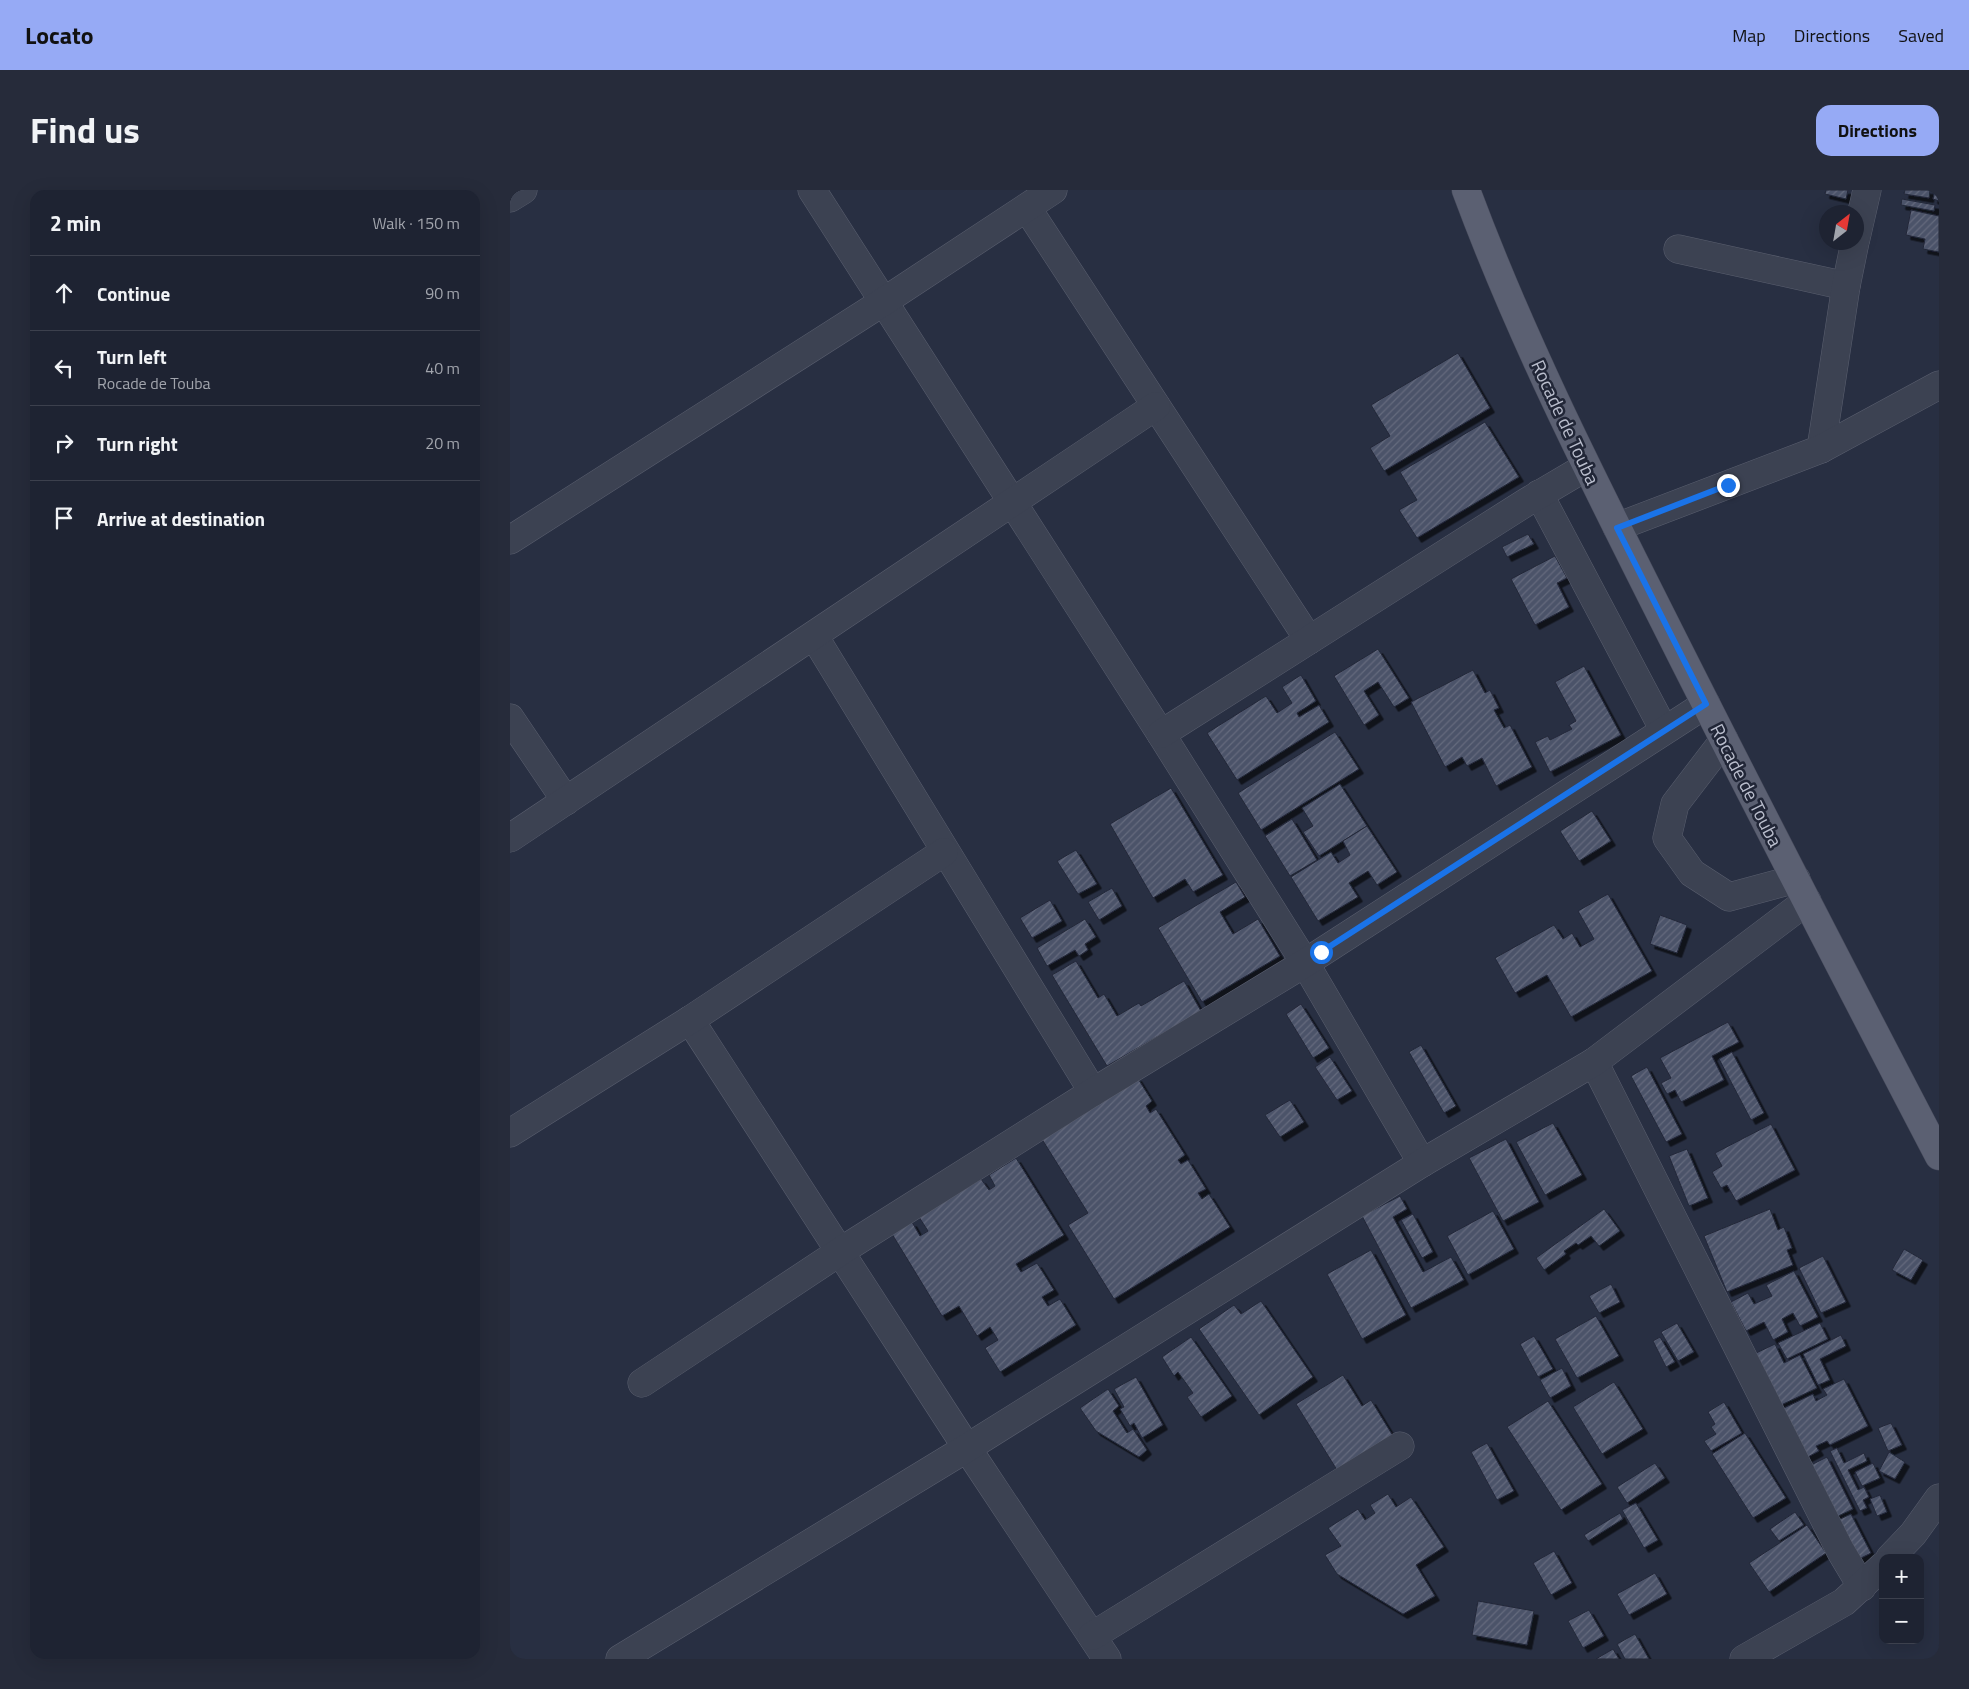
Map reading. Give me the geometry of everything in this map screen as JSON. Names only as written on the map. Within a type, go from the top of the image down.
[{"type":"main road","name":"Rocade de Touba","points":[[1466,190],[1543,377],[1586,467],[1724,740],[1939,1156]]},
{"type":"street","points":[[510,198],[524,190]]},
{"type":"street","points":[[812,190],[1305,962],[1422,1163]]},
{"type":"street","points":[[510,540],[883,302],[1053,190]]},
{"type":"street","points":[[1864,205],[1867,190]]},
{"type":"street","points":[[1027,208],[1309,640]]},
{"type":"street","points":[[1678,249],[1846,286]]},
{"type":"street","points":[[1821,449],[1846,286],[1854,250]]},
{"type":"street","points":[[1617,528],[1821,449],[1939,385]]},
{"type":"street","points":[[510,838],[1156,406]]},
{"type":"street","points":[[1161,734],[1539,494],[1586,467]]},
{"type":"street","points":[[1539,494],[1664,730]]},
{"type":"street","points":[[814,636],[944,852],[1093,1092]]},
{"type":"street","points":[[642,1384],[841,1251],[1093,1092],[1305,962],[1706,704]]},
{"type":"street","points":[[510,718],[566,802]]},
{"type":"street","points":[[1724,740],[1675,804],[1667,838],[1692,873],[1729,897],[1801,890]]},
{"type":"street","points":[[510,1133],[690,1020],[944,852]]},
{"type":"street","points":[[620,1659],[967,1448],[1422,1163],[1594,1062],[1801,890]]},
{"type":"street","points":[[690,1020],[967,1448],[1107,1659]]},
{"type":"street","points":[[1594,1062],[1840,1550],[1862,1587]]},
{"type":"street","points":[[1092,1636],[1400,1446]]},
{"type":"street","points":[[1894,1554],[1913,1534],[1939,1498]]},
{"type":"street","points":[[1744,1659],[1844,1602],[1879,1570]]},
{"type":"building","points":[[1826,190],[1848,190],[1846,199],[1825,194]]},
{"type":"building","points":[[1905,190],[1930,190],[1929,198],[1904,194]]},
{"type":"building","points":[[1935,190],[1939,190],[1939,201],[1933,199]]},
{"type":"building","points":[[1902,199],[1935,205],[1934,211],[1901,205]]},
{"type":"building","points":[[1911,210],[1939,216],[1939,252],[1923,249],[1925,239],[1906,235]]},
{"type":"building","points":[[1458,353],[1490,408],[1384,471],[1370,448],[1390,436],[1371,405]]},
{"type":"building","points":[[1485,422],[1519,477],[1417,538],[1399,510],[1417,500],[1400,472]]},
{"type":"building","points":[[1528,534],[1534,544],[1507,557],[1502,547]]},
{"type":"building","points":[[1555,556],[1567,578],[1557,583],[1569,607],[1535,625],[1511,579]]},
{"type":"building","points":[[1378,649],[1409,698],[1394,707],[1378,682],[1364,691],[1379,715],[1364,725],[1334,676]]},
{"type":"building","points":[[1584,666],[1621,735],[1550,772],[1535,742],[1548,736],[1550,740],[1572,729],[1569,725],[1576,721],[1555,682]]},
{"type":"building","points":[[1473,670],[1485,693],[1490,690],[1499,708],[1494,710],[1504,728],[1510,725],[1532,767],[1496,786],[1482,758],[1467,766],[1462,757],[1445,767],[1411,702]]},
{"type":"building","points":[[1301,675],[1316,701],[1297,713],[1299,717],[1319,705],[1329,722],[1237,780],[1207,733],[1266,696],[1277,713],[1292,703],[1282,687]]},
{"type":"building","points":[[1335,732],[1359,769],[1261,830],[1238,793]]},
{"type":"building","points":[[1340,784],[1367,826],[1319,856],[1303,832],[1313,826],[1302,808]]},
{"type":"building","points":[[1171,788],[1223,875],[1193,892],[1185,879],[1153,898],[1110,824]]},
{"type":"building","points":[[1592,811],[1611,841],[1579,861],[1560,831]]},
{"type":"building","points":[[1292,819],[1317,860],[1290,876],[1265,836]]},
{"type":"building","points":[[1367,826],[1397,872],[1377,885],[1368,871],[1349,883],[1358,897],[1318,921],[1291,877],[1331,852],[1338,863],[1350,855],[1343,841]]},
{"type":"building","points":[[1076,850],[1097,884],[1078,894],[1057,861]]},
{"type":"building","points":[[1236,882],[1245,897],[1220,912],[1233,934],[1258,919],[1280,956],[1202,1002],[1158,928]]},
{"type":"building","points":[[1112,888],[1122,906],[1099,920],[1088,902]]},
{"type":"building","points":[[1608,894],[1652,971],[1571,1017],[1547,975],[1515,993],[1495,958],[1554,925],[1563,939],[1572,933],[1580,947],[1594,939],[1578,911]]},
{"type":"building","points":[[1050,900],[1062,921],[1032,938],[1020,918]]},
{"type":"building","points":[[1660,915],[1687,925],[1677,953],[1650,944]]},
{"type":"building","points":[[1085,919],[1096,937],[1085,944],[1088,950],[1079,956],[1075,950],[1047,966],[1037,948]]},
{"type":"building","points":[[1076,961],[1098,998],[1104,994],[1117,1016],[1139,1003],[1141,1006],[1184,981],[1201,1011],[1107,1066],[1052,975]]},
{"type":"building","points":[[1301,1004],[1329,1048],[1313,1058],[1286,1014]]},
{"type":"building","points":[[1728,1022],[1739,1042],[1712,1056],[1724,1080],[1681,1102],[1675,1090],[1667,1094],[1661,1083],[1671,1078],[1660,1058]]},
{"type":"building","points":[[1421,1045],[1456,1106],[1444,1113],[1409,1052]]},
{"type":"building","points":[[1732,1052],[1764,1113],[1751,1120],[1719,1059]]},
{"type":"building","points":[[1330,1057],[1352,1091],[1337,1100],[1315,1067]]},
{"type":"building","points":[[1647,1067],[1682,1134],[1666,1142],[1631,1076]]},
{"type":"building","points":[[1137,1077],[1152,1101],[1146,1106],[1150,1113],[1156,1109],[1185,1155],[1178,1160],[1181,1164],[1188,1160],[1206,1189],[1198,1193],[1202,1199],[1209,1194],[1230,1227],[1114,1299],[1068,1225],[1088,1213],[1040,1136]]},
{"type":"building","points":[[1290,1100],[1304,1122],[1280,1137],[1265,1115]]},
{"type":"building","points":[[1553,1123],[1582,1175],[1545,1195],[1516,1142]]},
{"type":"building","points":[[1771,1124],[1795,1170],[1736,1201],[1727,1185],[1721,1188],[1712,1172],[1722,1166],[1715,1153]]},
{"type":"building","points":[[1506,1139],[1539,1202],[1503,1221],[1469,1158]]},
{"type":"building","points":[[1687,1149],[1708,1198],[1689,1206],[1669,1156]]},
{"type":"building","points":[[1016,1158],[1064,1235],[1016,1264],[1021,1272],[1037,1263],[1054,1290],[1042,1297],[1048,1306],[1060,1299],[1076,1325],[1000,1372],[985,1348],[998,1340],[990,1327],[977,1336],[959,1306],[942,1316],[892,1234],[912,1222],[920,1236],[928,1231],[919,1217],[981,1179],[989,1190],[995,1186],[989,1175]]},
{"type":"building","points":[[1400,1196],[1407,1209],[1393,1217],[1423,1272],[1451,1257],[1464,1280],[1411,1308],[1362,1216]]},
{"type":"building","points":[[1604,1209],[1620,1231],[1599,1246],[1591,1236],[1578,1245],[1576,1243],[1564,1251],[1566,1254],[1544,1270],[1536,1258]]},
{"type":"building","points":[[1770,1209],[1778,1230],[1784,1227],[1792,1248],[1787,1250],[1793,1265],[1727,1292],[1704,1236]]},
{"type":"building","points":[[1493,1211],[1514,1249],[1468,1275],[1447,1236]]},
{"type":"building","points":[[1413,1214],[1433,1252],[1422,1258],[1401,1220]]},
{"type":"building","points":[[1904,1249],[1923,1260],[1911,1280],[1892,1270]]},
{"type":"building","points":[[1371,1250],[1406,1315],[1362,1339],[1327,1274]]},
{"type":"building","points":[[1823,1256],[1846,1302],[1821,1313],[1799,1268]]},
{"type":"building","points":[[1794,1271],[1818,1317],[1800,1326],[1793,1313],[1782,1319],[1788,1332],[1773,1340],[1764,1322],[1746,1331],[1731,1302],[1748,1293],[1754,1304],[1772,1296],[1766,1285]]},
{"type":"building","points":[[1611,1284],[1620,1302],[1599,1313],[1589,1296]]},
{"type":"building","points":[[1261,1301],[1313,1377],[1259,1415],[1199,1329],[1234,1305],[1241,1314]]},
{"type":"building","points":[[1596,1316],[1619,1356],[1577,1378],[1555,1339]]},
{"type":"building","points":[[1677,1323],[1694,1352],[1678,1361],[1661,1332]]},
{"type":"building","points":[[1820,1323],[1828,1339],[1787,1359],[1778,1343]]},
{"type":"building","points":[[1841,1335],[1846,1346],[1820,1359],[1830,1380],[1818,1385],[1803,1354]]},
{"type":"building","points":[[1534,1336],[1553,1369],[1538,1377],[1520,1344]]},
{"type":"building","points":[[1191,1337],[1232,1396],[1201,1417],[1187,1397],[1193,1393],[1178,1372],[1174,1376],[1162,1357]]},
{"type":"building","points":[[1660,1337],[1675,1362],[1666,1367],[1653,1341]]},
{"type":"building","points":[[1775,1344],[1784,1363],[1800,1355],[1817,1388],[1779,1406],[1754,1354]]},
{"type":"building","points":[[1562,1368],[1571,1386],[1550,1398],[1540,1380]]},
{"type":"building","points":[[1343,1375],[1362,1406],[1371,1400],[1393,1436],[1337,1470],[1296,1404]]},
{"type":"building","points":[[1136,1377],[1163,1425],[1142,1438],[1134,1423],[1130,1426],[1120,1409],[1124,1407],[1114,1389]]},
{"type":"building","points":[[1844,1379],[1868,1426],[1830,1445],[1827,1441],[1816,1446],[1819,1451],[1806,1458],[1782,1409],[1813,1394],[1816,1401],[1827,1395],[1823,1389]]},
{"type":"building","points":[[1614,1382],[1643,1429],[1602,1454],[1573,1407]]},
{"type":"building","points":[[1108,1389],[1119,1406],[1113,1411],[1127,1433],[1133,1429],[1147,1450],[1139,1457],[1096,1431],[1080,1408]]},
{"type":"building","points":[[1548,1401],[1602,1484],[1561,1510],[1507,1427]]},
{"type":"building","points":[[1724,1402],[1742,1433],[1711,1451],[1704,1441],[1716,1434],[1711,1427],[1715,1424],[1708,1412]]},
{"type":"building","points":[[1891,1423],[1902,1445],[1888,1451],[1878,1428]]},
{"type":"building","points":[[1745,1433],[1786,1498],[1753,1518],[1712,1454]]},
{"type":"building","points":[[1487,1443],[1514,1491],[1497,1500],[1471,1452]]},
{"type":"building","points":[[1837,1448],[1844,1463],[1864,1453],[1867,1461],[1848,1470],[1858,1490],[1864,1487],[1869,1497],[1863,1500],[1867,1508],[1860,1511],[1830,1451]]},
{"type":"building","points":[[1889,1452],[1905,1462],[1895,1479],[1879,1471]]},
{"type":"building","points":[[1827,1457],[1853,1509],[1834,1518],[1809,1466]]},
{"type":"building","points":[[1655,1463],[1665,1478],[1627,1503],[1617,1487]]},
{"type":"building","points":[[1873,1463],[1880,1478],[1862,1486],[1855,1472]]},
{"type":"building","points":[[1388,1494],[1396,1507],[1411,1497],[1444,1547],[1416,1565],[1435,1596],[1403,1614],[1337,1574],[1325,1555],[1341,1546],[1328,1528],[1358,1509],[1365,1520],[1375,1513],[1370,1505]]},
{"type":"building","points":[[1880,1495],[1887,1512],[1877,1516],[1870,1499]]},
{"type":"building","points":[[1636,1503],[1658,1540],[1644,1548],[1622,1510]]},
{"type":"building","points":[[1795,1512],[1804,1525],[1779,1541],[1770,1529]]},
{"type":"building","points":[[1620,1513],[1623,1519],[1588,1541],[1584,1535]]},
{"type":"building","points":[[1851,1514],[1871,1553],[1855,1561],[1836,1521]]},
{"type":"building","points":[[1807,1525],[1826,1553],[1769,1592],[1749,1563]]},
{"type":"building","points":[[1554,1551],[1572,1583],[1551,1595],[1533,1563]]},
{"type":"building","points":[[1655,1573],[1667,1594],[1629,1615],[1617,1594]]},
{"type":"building","points":[[1478,1601],[1534,1611],[1527,1645],[1472,1635]]},
{"type":"building","points":[[1589,1610],[1604,1636],[1583,1648],[1568,1621]]},
{"type":"building","points":[[1635,1634],[1649,1659],[1625,1659],[1617,1644]]},
{"type":"building","points":[[1613,1649],[1619,1659],[1596,1659]]},
{"type":"route","points":[[1321,952],[1706,704],[1617,528],[1728,485]]}]
